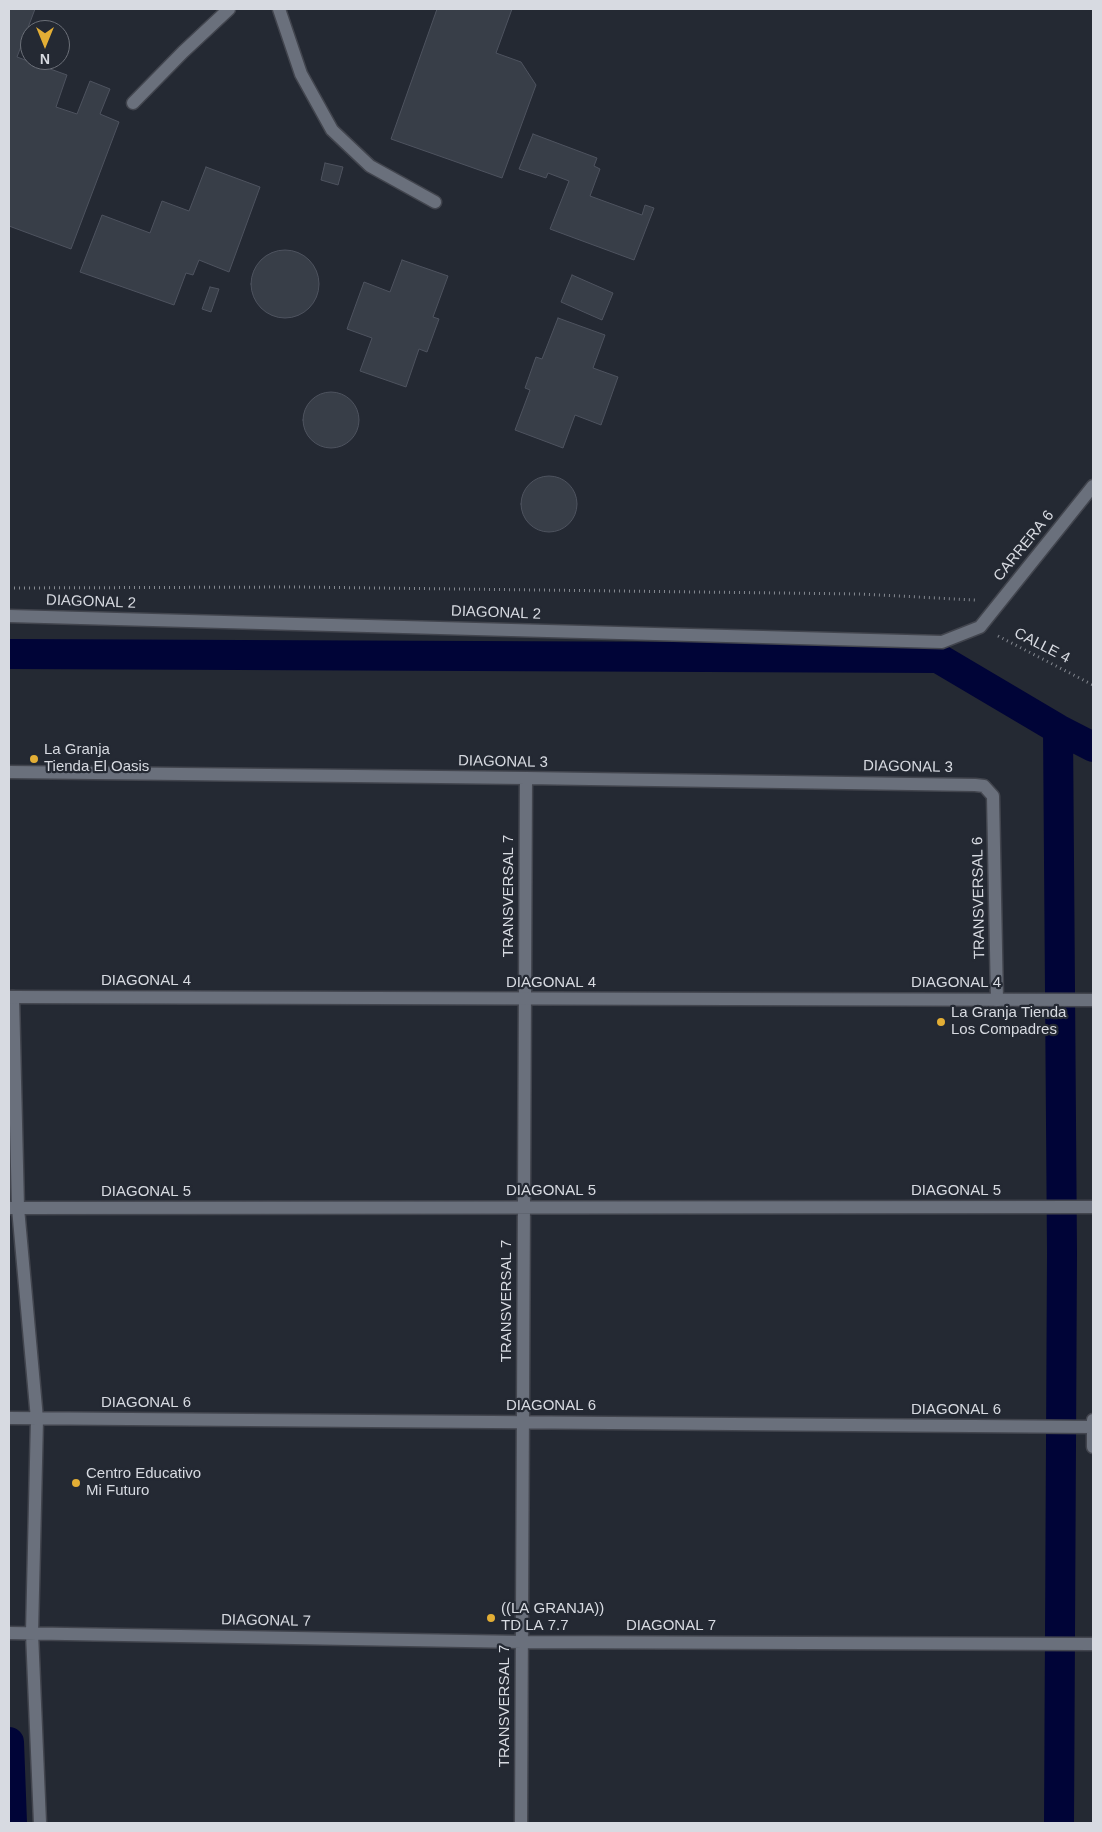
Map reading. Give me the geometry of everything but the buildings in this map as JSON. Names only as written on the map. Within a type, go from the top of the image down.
[{"type":"street","points":[[133,103],[229,9]]},
{"type":"street","points":[[280,9],[301,74],[332,130],[370,166],[435,202]]},
{"type":"street","name":"CARRERA 6","points":[[980,627],[1093,486]]},
{"type":"street","name":"DIAGONAL 2","points":[[9,616],[942,642],[980,627]]},
{"type":"street","name":"DIAGONAL 3","points":[[9,772],[975,784],[984,786],[993,796]]},
{"type":"street","name":"TRANSVERSAL 7","points":[[521,1823],[526,778]]},
{"type":"street","name":"TRANSVERSAL 6","points":[[993,796],[997,1000]]},
{"type":"street","points":[[11,997],[13,1208],[33,1419],[21,1633],[40,1823]]},
{"type":"street","name":"DIAGONAL 4","points":[[11,997],[1093,1000]]},
{"type":"street","name":"DIAGONAL 5","points":[[13,1208],[1090,1207]]},
{"type":"street","name":"DIAGONAL 6","points":[[9,1418],[1093,1427]]},
{"type":"street","points":[[1093,1420],[1093,1447]]},
{"type":"street","name":"DIAGONAL 7","points":[[21,1633],[522,1642],[1087,1644]]},
{"type":"path","points":[[9,588],[316,587],[860,594],[1000,602]]},
{"type":"path","name":"CALLE 4","points":[[980,627],[1093,685]]},
{"type":"waterway","points":[[9,654],[938,658],[1058,729],[1093,747]]},
{"type":"waterway","points":[[1058,729],[1062,1253],[1059,1823]]},
{"type":"waterway","points":[[9,1742],[12,1823]]},
{"type":"place","name":"La Granja Tienda El Oasis","points":[[34,759]]},
{"type":"place","name":"La Granja Tienda Los Compadres","points":[[941,1022]]},
{"type":"place","name":"Centro Educativo Mi Futuro","points":[[76,1483]]},
{"type":"place","name":"((LA GRANJA)) TD LA 7.7","points":[[491,1618]]}]
